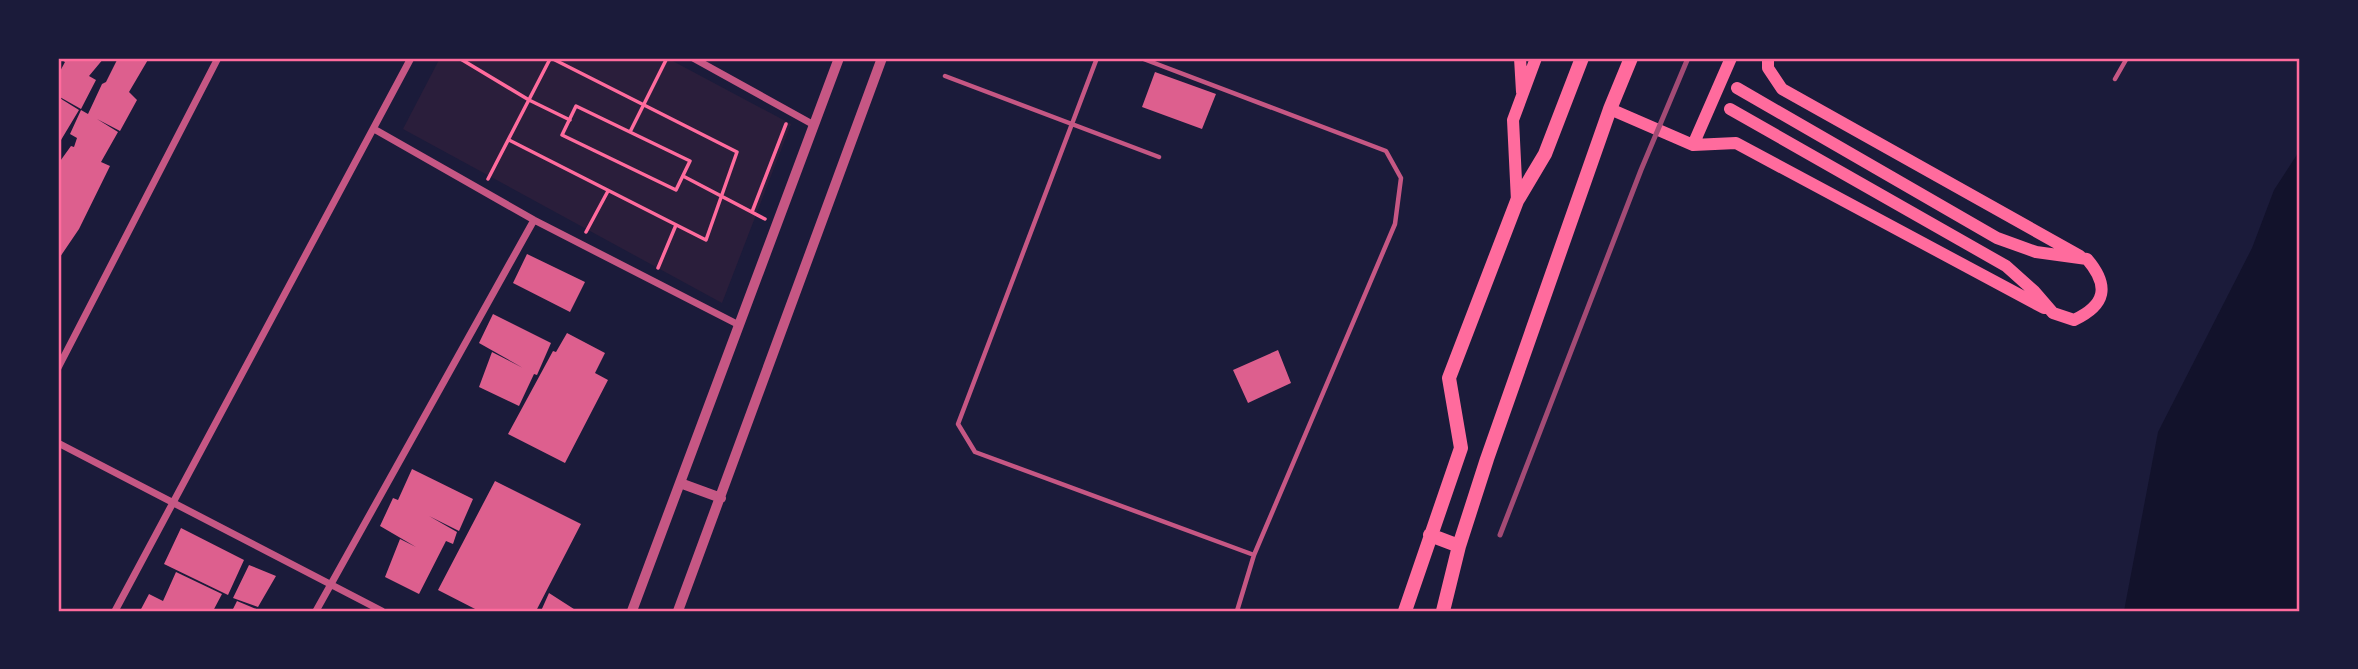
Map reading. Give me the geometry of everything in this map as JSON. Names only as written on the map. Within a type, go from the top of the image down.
[{"type":"highway","points":[[1405,611],[1461,447],[1448,378],[1517,201],[1545,154],[1582,58]]},
{"type":"highway","points":[[1443,611],[1458,546],[1610,109],[1631,58]]},
{"type":"highway","points":[[1430,535],[1458,546]]},
{"type":"main road","points":[[1520,58],[1522,97]]},
{"type":"main road","points":[[1517,201],[1513,120],[1536,58]]},
{"type":"main road","points":[[1693,145],[1731,58]]},
{"type":"main road","points":[[1610,109],[1693,145],[1736,143],[2053,313],[2074,320],[2092,312],[2102,292],[2099,274],[2087,259],[1782,89],[1768,68],[1768,58]]},
{"type":"main road","points":[[1737,88],[1997,238],[2036,252],[2087,259]]},
{"type":"main road","points":[[1730,109],[2006,266],[2034,291],[2053,313]]},
{"type":"street","points":[[58,368],[218,58]]},
{"type":"street","points":[[115,611],[411,58]]},
{"type":"street","points":[[693,58],[814,125]]},
{"type":"street","points":[[632,611],[839,58]]},
{"type":"street","points":[[678,611],[882,58]]},
{"type":"street","points":[[374,130],[534,220],[739,325]]},
{"type":"street","points":[[316,611],[534,220]]},
{"type":"street","points":[[58,443],[382,611]]},
{"type":"street","points":[[680,483],[721,498]]},
{"type":"lane","points":[[1097,58],[958,424],[975,452],[1254,555]]},
{"type":"lane","points":[[1141,58],[1386,151],[1401,178],[1395,224],[1254,555],[1237,611]]},
{"type":"lane","points":[[2115,79],[2127,58]]},
{"type":"lane","points":[[944,76],[1159,158]]},
{"type":"path","points":[[458,58],[529,100],[570,120]]},
{"type":"path","points":[[482,190],[551,58],[737,152],[706,240],[509,140]]},
{"type":"path","points":[[630,132],[667,58]]},
{"type":"path","points":[[576,106],[690,161],[676,190],[562,135],[570,120],[576,106]]},
{"type":"path","points":[[752,212],[790,112]]},
{"type":"path","points":[[683,176],[777,225]]},
{"type":"path","points":[[580,243],[608,191]]},
{"type":"path","points":[[653,281],[676,225]]},
{"type":"shaded area","points":[[440,58],[667,58],[791,124],[722,303],[403,129]]},
{"type":"shaded area","points":[[2300,150],[2300,611],[2124,611],[2158,432],[2252,248],[2274,190]]},
{"type":"building","points":[[58,58],[104,58],[89,76],[96,80],[81,109],[58,96],[58,75],[65,62]]},
{"type":"building","points":[[118,58],[149,58],[129,92],[137,100],[120,131],[97,119],[118,132],[101,162],[110,166],[79,229],[60,257],[58,164],[71,146],[74,147],[77,138],[70,134],[81,110],[88,114]]},
{"type":"building","points":[[1155,72],[1216,94],[1202,129],[1142,107]]},
{"type":"building","points":[[58,97],[79,110],[61,140],[58,138]]},
{"type":"building","points":[[527,254],[585,282],[570,312],[513,283]]},
{"type":"building","points":[[493,314],[551,343],[519,406],[479,387],[492,352],[523,368],[479,343]]},
{"type":"building","points":[[567,333],[605,353],[595,373],[608,380],[565,463],[508,434],[553,351],[556,352]]},
{"type":"building","points":[[1278,350],[1291,383],[1248,403],[1233,370]]},
{"type":"building","points":[[412,469],[473,499],[459,531],[429,516],[457,532],[453,544],[446,541],[419,594],[385,577],[400,539],[416,547],[380,526],[393,498],[398,500]]},
{"type":"building","points":[[495,481],[581,524],[536,611],[479,611],[438,590]]},
{"type":"building","points":[[181,528],[244,560],[228,595],[164,564]]},
{"type":"building","points":[[249,565],[276,576],[258,607],[233,598]]},
{"type":"building","points":[[176,572],[222,594],[213,611],[140,611],[149,594],[163,601]]},
{"type":"building","points":[[549,593],[577,611],[541,611]]},
{"type":"building","points":[[237,601],[261,611],[232,611]]},
{"type":"railway","points":[[1500,535],[1641,170],[1688,58]]}]
